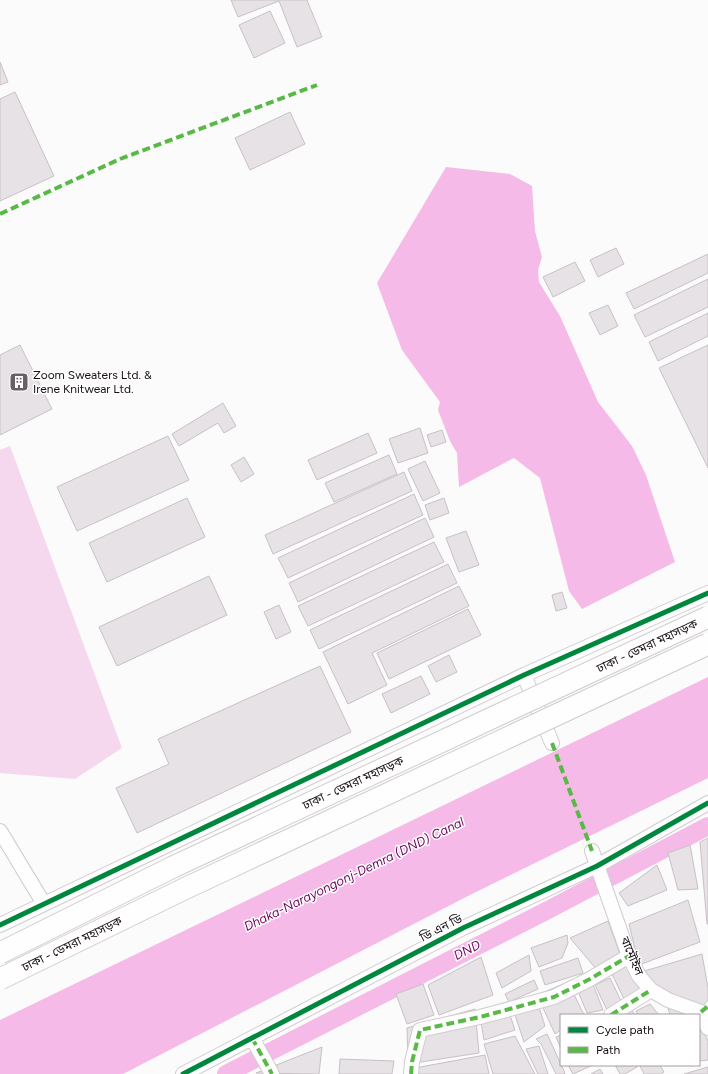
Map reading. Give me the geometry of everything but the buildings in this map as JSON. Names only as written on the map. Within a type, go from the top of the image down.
[{"type":"main road","name":"ঢাকা - ডেমরা মহাসড়ক","points":[[0,953],[173,867],[708,617]]},
{"type":"main road","name":"ঢাকা - ডেমরা মহাসড়ক","points":[[0,979],[191,886],[708,644]]},
{"type":"street","points":[[0,925],[524,675],[708,592]]},
{"type":"street","points":[[524,675],[552,743]]},
{"type":"street","name":"ডি এন ডি","points":[[183,1074],[462,928],[597,866],[708,803]]},
{"type":"street","points":[[0,831],[44,904]]},
{"type":"street","name":"বামৌইল","points":[[592,851],[630,956],[639,976],[651,990],[674,1002],[705,1009],[708,1028]]},
{"type":"street","points":[[411,1074],[412,1062],[420,1030],[480,1017],[554,997],[590,979],[630,956]]},
{"type":"street","points":[[613,1014],[651,990]]},
{"type":"street","points":[[252,1038],[272,1074]]},
{"type":"shaded area","points":[[10,446],[122,748],[75,779],[0,773],[0,450]]},
{"type":"water","points":[[446,167],[510,174],[532,186],[535,231],[542,257],[538,270],[539,282],[560,316],[598,402],[632,446],[646,475],[675,562],[582,609],[569,591],[540,478],[514,458],[459,487],[457,453],[450,441],[438,410],[440,402],[402,350],[377,283]]},
{"type":"water","name":"Dhaka-Narayongonj-Demra (DND) Canal","points":[[708,677],[708,778],[466,897],[123,1074],[0,1074],[0,1020]]},
{"type":"waterway","name":"DND","points":[[226,1074],[548,910],[708,826]]},
{"type":"marked path","points":[[0,214],[120,159],[317,85]]},
{"type":"marked path","points":[[552,743],[592,851]]},
{"type":"marked path","points":[[411,1074],[412,1062],[420,1030],[480,1017],[554,997],[590,979],[629,956]]},
{"type":"marked path","points":[[613,1014],[651,990]]},
{"type":"marked path","points":[[701,1012],[708,1006]]},
{"type":"marked path","points":[[252,1038],[272,1074]]},
{"type":"cycle path","points":[[0,925],[524,675],[708,593]]},
{"type":"cycle path","points":[[183,1074],[463,928],[597,866],[708,803]]},
{"type":"place","name":"Zoom Sweaters Ltd. & Irene Knitwear Ltd.","points":[[19,382]]}]
